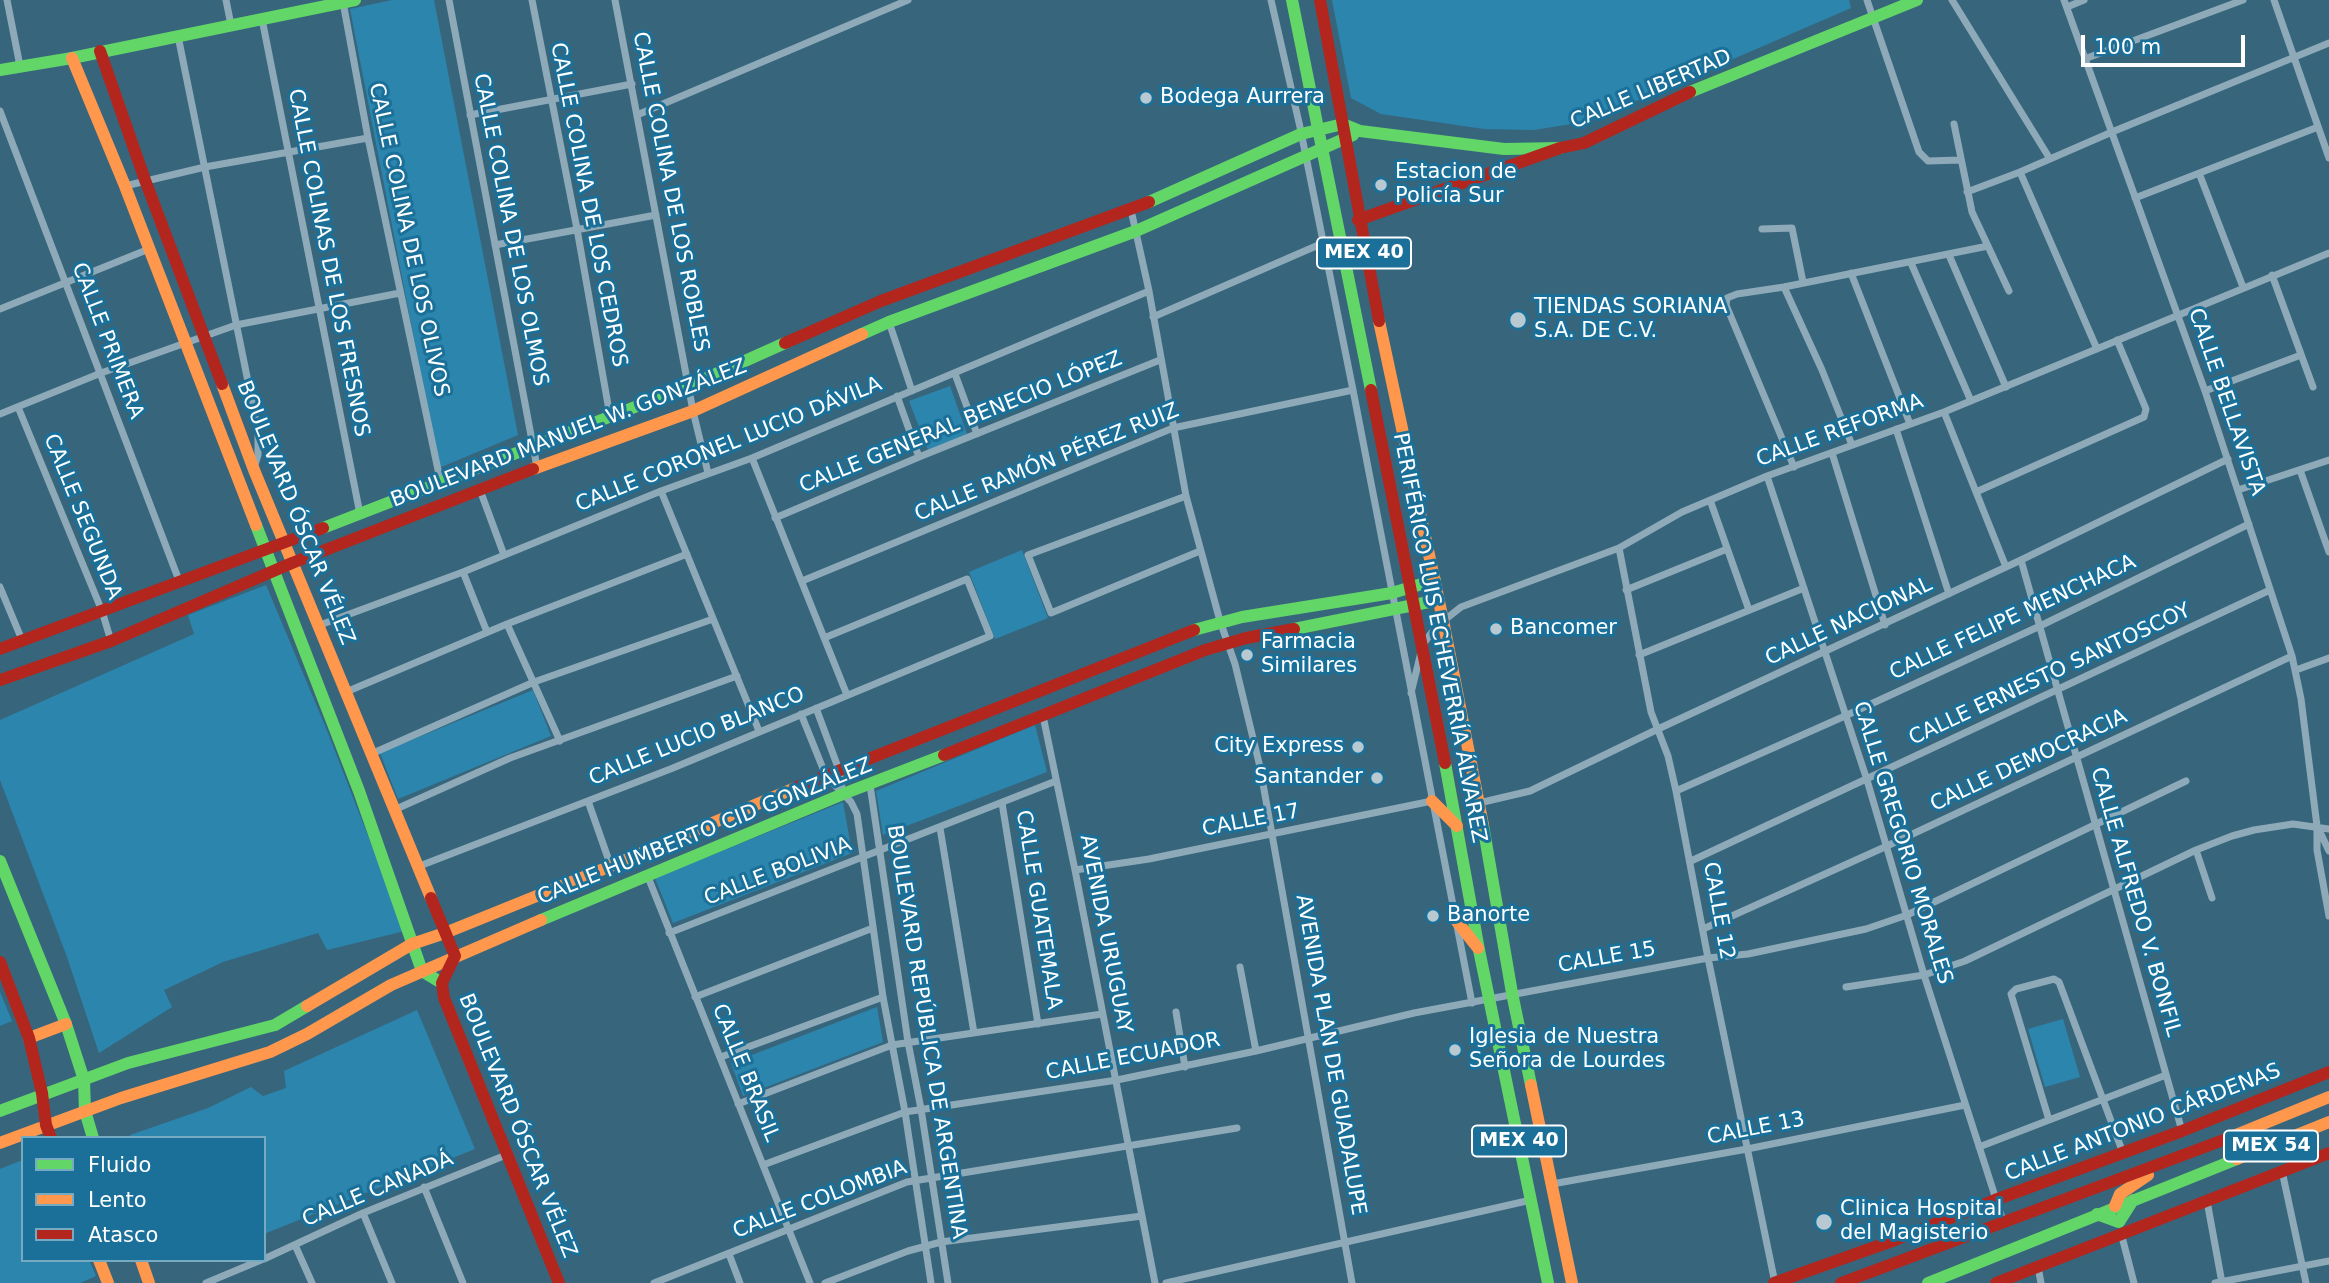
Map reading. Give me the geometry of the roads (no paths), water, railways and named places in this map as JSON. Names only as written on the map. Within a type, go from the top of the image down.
[{"type":"street","points":[[7,0],[20,66]]},
{"type":"street","points":[[226,0],[231,25]]},
{"type":"street","name":"CALLE COLINA DE LOS OLMOS","points":[[449,0],[537,467]]},
{"type":"street","name":"CALLE COLINA DE LOS CEDROS","points":[[532,0],[578,229],[610,416]]},
{"type":"street","name":"CALLE COLINA DE LOS ROBLES","points":[[615,0],[693,411],[708,473]]},
{"type":"street","points":[[637,115],[908,0]]},
{"type":"street","points":[[1271,0],[1353,390],[1472,1003]]},
{"type":"street","name":"PERIFÉRICO LUIS ECHEVERRÍA ÁLVAREZ","points":[[1292,0],[1423,644],[1479,950],[1548,1283]]},
{"type":"street","name":"PERIFÉRICO LUIS ECHEVERRÍA ÁLVAREZ","points":[[1320,0],[1358,220],[1435,580],[1479,803],[1512,993],[1572,1283]]},
{"type":"street","points":[[1867,0],[1921,155],[1931,161],[1960,160]]},
{"type":"street","name":"CALLE LIBERTAD","points":[[1358,220],[1539,158],[1560,148],[1584,143],[1665,102],[1917,0]]},
{"type":"street","points":[[1952,0],[2050,159]]},
{"type":"street","points":[[2066,4],[2084,0]]},
{"type":"street","points":[[2087,58],[2243,0]]},
{"type":"street","points":[[2274,0],[2329,158]]},
{"type":"street","points":[[0,70],[72,58],[349,1]]},
{"type":"street","name":"CALLE COLINA DE LOS OLIVOS","points":[[349,1],[368,138],[441,484]]},
{"type":"street","name":"CALLE BELLAVISTA","points":[[2066,4],[2205,391],[2292,656],[2317,826],[2317,850],[2329,916]]},
{"type":"street","name":"CALLE COLINAS DE LOS FRESNOS","points":[[262,19],[360,514]]},
{"type":"street","points":[[178,36],[258,431],[258,455],[254,470]]},
{"type":"street","points":[[1967,192],[2329,43]]},
{"type":"street","name":"BOULEVARD ÓSCAR VÉLEZ","points":[[100,51],[145,180],[254,470],[455,956],[442,983],[444,998],[559,1283]]},
{"type":"street","name":"BOULEVARD ÓSCAR VÉLEZ","points":[[72,58],[125,186],[359,791],[422,971],[442,983]]},
{"type":"street","points":[[470,115],[632,84]]},
{"type":"street","name":"CALLE PRIMERA","points":[[0,111],[180,583]]},
{"type":"street","points":[[1343,124],[1360,131],[1504,149],[1560,148]]},
{"type":"street","name":"BOULEVARD MANUEL W. GONZÁLEZ","points":[[0,649],[441,484],[689,386],[881,301],[1131,210],[1301,134],[1343,124]]},
{"type":"street","points":[[1954,124],[1976,225],[2009,291]]},
{"type":"street","points":[[2135,198],[2318,127]]},
{"type":"street","name":"BOULEVARD MANUEL W. GONZÁLEZ","points":[[0,680],[111,641],[273,570],[480,489],[693,411],[889,322],[1136,231],[1322,147],[1345,140],[1360,131]]},
{"type":"street","points":[[125,186],[205,167],[368,138]]},
{"type":"street","points":[[2020,172],[2097,349]]},
{"type":"street","points":[[2199,173],[2243,287]]},
{"type":"street","name":"AVENIDA PLAN DE GUADALUPE","points":[[1131,210],[1149,291],[1186,496],[1247,713],[1273,834],[1352,1283]]},
{"type":"street","points":[[495,245],[656,215]]},
{"type":"street","points":[[1762,229],[1792,228],[1803,282]]},
{"type":"street","points":[[1153,317],[1323,243]]},
{"type":"street","points":[[1794,467],[1726,300],[1737,294],[1911,263],[1988,246]]},
{"type":"street","points":[[0,309],[149,249]]},
{"type":"street","name":"CALLE REFORMA","points":[[1412,693],[1423,644],[1443,620],[1461,607],[1619,548],[1682,512],[1767,476],[1944,412],[2329,253]]},
{"type":"street","points":[[1949,255],[2006,387]]},
{"type":"street","points":[[1911,263],[1970,401]]},
{"type":"street","points":[[1851,273],[1910,424]]},
{"type":"street","points":[[2272,275],[2313,387]]},
{"type":"street","points":[[1784,287],[1852,445]]},
{"type":"street","name":"CALLE CORONEL LUCIO DÁVILA","points":[[320,625],[463,572],[661,491],[752,458],[1149,291]]},
{"type":"street","points":[[0,414],[204,335],[318,307],[400,293]]},
{"type":"street","points":[[889,322],[912,391]]},
{"type":"street","points":[[1976,492],[2144,416],[2146,409],[2117,340]]},
{"type":"street","points":[[2205,391],[2301,355]]},
{"type":"street","name":"CALLE GENERAL BENECIO LÓPEZ","points":[[775,518],[1160,360]]},
{"type":"street","points":[[954,374],[978,434]]},
{"type":"street","name":"CALLE RAMÓN PÉREZ RUIZ","points":[[802,581],[1173,428],[1353,390]]},
{"type":"street","points":[[897,396],[919,457]]},
{"type":"street","name":"CALLE SEGUNDA","points":[[18,407],[102,611],[111,641]]},
{"type":"street","points":[[1944,412],[2006,567]]},
{"type":"street","points":[[1896,429],[1949,594]]},
{"type":"street","points":[[1832,453],[1885,625]]},
{"type":"street","points":[[752,458],[847,695]]},
{"type":"street","name":"CALLE NACIONAL","points":[[1479,803],[1530,791],[2021,561],[2228,459]]},
{"type":"street","points":[[2238,490],[2329,460]]},
{"type":"street","points":[[2300,470],[2329,552]]},
{"type":"street","name":"CALLE GREGORIO MORALES","points":[[1767,476],[1867,780],[1924,975],[2003,1221]]},
{"type":"street","points":[[480,489],[504,555]]},
{"type":"street","points":[[661,491],[759,731]]},
{"type":"street","points":[[1186,496],[1028,555],[1051,613],[1200,551]]},
{"type":"street","points":[[1710,500],[1749,610]]},
{"type":"street","name":"CALLE FELIPE MENCHACA","points":[[1676,791],[2040,626],[2249,524]]},
{"type":"street","name":"CALLE 12","points":[[1619,548],[1651,712],[1668,756],[1691,861],[1708,958],[1775,1283]]},
{"type":"street","points":[[1626,590],[1727,549]]},
{"type":"street","points":[[346,692],[487,632],[687,554]]},
{"type":"street","name":"CALLE ALFREDO V. BONFIL","points":[[2021,561],[2182,1131]]},
{"type":"street","points":[[463,572],[487,632]]},
{"type":"street","name":"CALLE LUCIO BLANCO","points":[[417,867],[588,801],[990,636],[967,579],[824,638]]},
{"type":"street","name":"CALLE HUMBERTO CID GONZÁLEZ","points":[[0,1111],[42,1093],[128,1063],[275,1025],[412,944],[445,933],[1048,686],[1220,621],[1392,593],[1435,580]]},
{"type":"street","points":[[0,587],[22,640]]},
{"type":"street","points":[[1639,655],[1804,588]]},
{"type":"street","name":"CALLE ERNESTO SANTOSCOY","points":[[1691,861],[2270,590]]},
{"type":"street","name":"CALLE HUMBERTO CID GONZÁLEZ","points":[[0,1143],[121,1098],[271,1052],[391,985],[455,956],[843,794],[1227,643],[1439,600]]},
{"type":"street","points":[[370,755],[534,682],[713,619]]},
{"type":"street","points":[[507,624],[560,741]]},
{"type":"street","name":"CALLE DEMOCRACIA","points":[[1703,929],[2292,656]]},
{"type":"street","points":[[2296,670],[2329,658]]},
{"type":"street","points":[[394,810],[510,758],[737,676]]},
{"type":"street","points":[[1048,686],[1057,710]]},
{"type":"street","points":[[816,708],[832,773],[843,794]]},
{"type":"street","points":[[801,714],[843,794]]},
{"type":"street","name":"AVENIDA URUGUAY","points":[[1043,716],[1155,1283]]},
{"type":"street","name":"CALLE BOLIVIA","points":[[669,933],[1056,781]]},
{"type":"street","name":"CALLE 15","points":[[1512,993],[1708,958],[1748,954],[1841,935],[1907,915],[2186,781]]},
{"type":"street","points":[[359,791],[382,782]]},
{"type":"street","name":"BOULEVARD REPÚBLICA DE ARGENTINA","points":[[870,785],[878,851],[948,1283]]},
{"type":"street","name":"BOULEVARD REPÚBLICA DE ARGENTINA","points":[[843,794],[857,814],[883,997],[905,1112],[931,1283]]},
{"type":"street","points":[[588,801],[608,858]]},
{"type":"street","points":[[1432,801],[1457,826]]},
{"type":"street","name":"CALLE 17","points":[[1075,870],[1149,859],[1432,801]]},
{"type":"street","name":"CALLE GUATEMALA","points":[[1002,803],[1038,1024]]},
{"type":"street","points":[[1846,987],[1943,970],[1984,953],[2196,850],[2254,830],[2293,824],[2329,829]]},
{"type":"street","name":"CALLE BELLAVISTA","points":[[2317,826],[2329,851]]},
{"type":"street","points":[[940,828],[974,1033]]},
{"type":"street","points":[[2196,850],[2212,898]]},
{"type":"street","points":[[0,861],[66,1024],[84,1080],[85,1111],[92,1136]]},
{"type":"street","name":"CALLE BRASIL","points":[[648,877],[810,1283]]},
{"type":"street","points":[[1455,919],[1479,950]]},
{"type":"street","points":[[695,997],[873,928]]},
{"type":"street","points":[[0,962],[29,1038],[50,1136]]},
{"type":"street","points":[[1240,967],[1256,1051]]},
{"type":"street","points":[[2049,1120],[2011,994],[2016,989],[2054,979],[2059,982],[2123,1153]]},
{"type":"street","name":"CALLE ECUADOR","points":[[764,1165],[905,1112],[1185,1067],[1414,1013],[1512,993]]},
{"type":"street","points":[[720,1057],[883,997]]},
{"type":"street","points":[[1176,1012],[1185,1067]]},
{"type":"street","points":[[738,1104],[892,1045],[1102,1014]]},
{"type":"street","points":[[29,1038],[66,1024]]},
{"type":"street","name":"CALLE ANTONIO CÁRDENAS","points":[[1775,1283],[2182,1131],[2329,1072]]},
{"type":"street","points":[[1979,1147],[2166,1074]]},
{"type":"street","name":"MEX 54","points":[[1841,1283],[2084,1190],[2168,1163],[2329,1097]]},
{"type":"street","name":"CALLE 13","points":[[1552,1184],[1747,1149],[1965,1105]]},
{"type":"street","name":"MEX 54","points":[[1928,1283],[2115,1206],[2213,1171],[2329,1122]]},
{"type":"street","name":"CALLE COLOMBIA","points":[[657,1282],[890,1187],[916,1180],[1237,1128]]},
{"type":"street","points":[[1996,1283],[2120,1229],[2207,1201],[2329,1153]]},
{"type":"street","name":"CALLE CANADÁ","points":[[266,1257],[363,1213],[506,1155]]},
{"type":"street","points":[[2134,1283],[2115,1206],[2126,1189],[2168,1163]]},
{"type":"street","points":[[2282,1171],[2306,1283]]},
{"type":"street","points":[[424,1187],[463,1283]]},
{"type":"street","points":[[2084,1190],[2115,1206]]},
{"type":"street","points":[[1166,1283],[1532,1200]]},
{"type":"street","points":[[2120,1229],[2133,1200]]},
{"type":"street","points":[[2207,1201],[2220,1282],[2329,1261]]},
{"type":"street","points":[[363,1213],[392,1283]]},
{"type":"street","points":[[2097,1214],[2120,1229]]},
{"type":"street","points":[[825,1283],[942,1242],[1142,1216]]},
{"type":"street","points":[[295,1245],[312,1283]]},
{"type":"street","points":[[729,1254],[740,1283]]},
{"type":"street","points":[[100,1262],[108,1283]]},
{"type":"street","points":[[142,1262],[149,1283]]},
{"type":"street","name":"CALLE CANADÁ","points":[[206,1283],[256,1262]]},
{"type":"street","points":[[2038,1267],[2041,1283]]},
{"type":"street","points":[[230,1274],[234,1283]]},
{"type":"place","name":"Bodega Aurrera","points":[[1146,98]]},
{"type":"place","name":"Estacion de Policía Sur","points":[[1381,185]]},
{"type":"place","name":"TIENDAS SORIANA S.A. DE C.V.","points":[[1518,320]]},
{"type":"place","name":"Bancomer","points":[[1496,629]]},
{"type":"place","name":"Farmacia Similares","points":[[1247,655]]},
{"type":"place","name":"City Express","points":[[1358,747]]},
{"type":"place","name":"Santander","points":[[1377,778]]},
{"type":"place","name":"Banorte","points":[[1433,916]]},
{"type":"place","name":"Iglesia de Nuestra Señora de Lourdes","points":[[1455,1050]]},
{"type":"place","name":"Clinica Hospital del Magisterio","points":[[1824,1222]]}]
